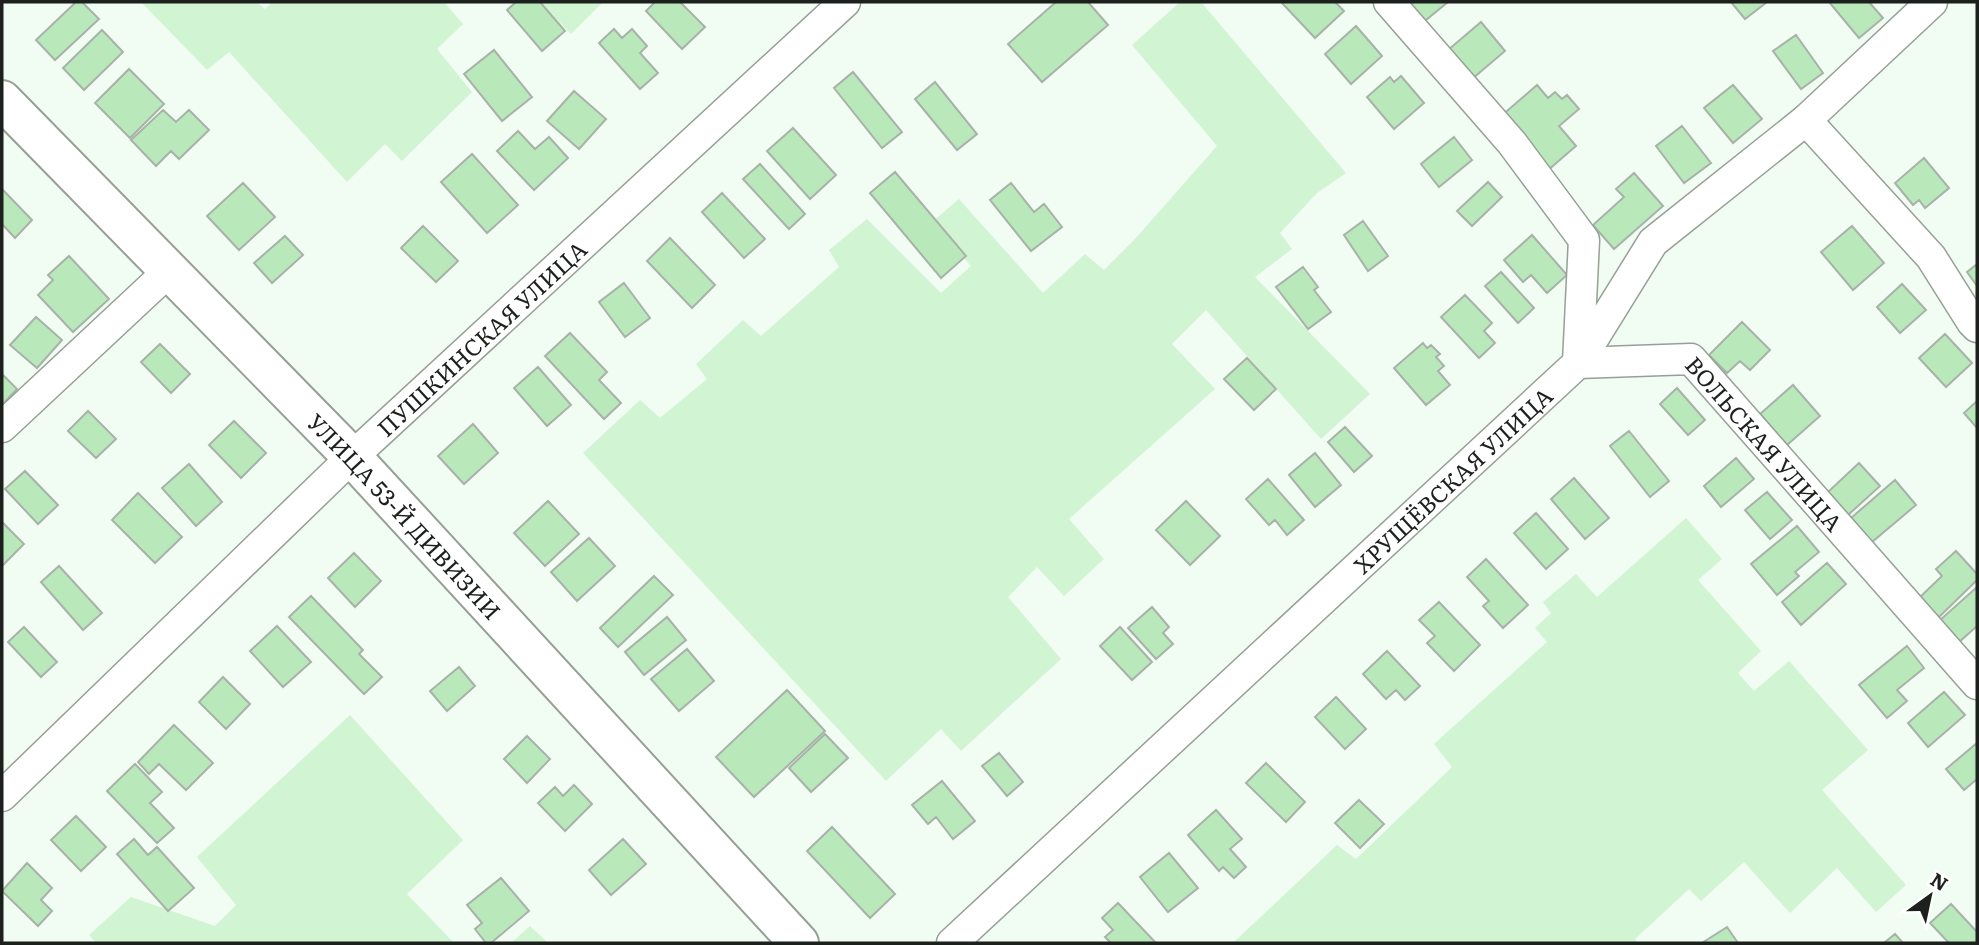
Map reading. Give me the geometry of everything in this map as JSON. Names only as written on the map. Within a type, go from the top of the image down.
[{"type":"street","name":"ПУШКИНСКАЯ УЛИЦА","points":[[2,796],[352,457],[845,2]]},
{"type":"street","points":[[1389,2],[1512,143],[1584,240],[1578,363]]},
{"type":"street","name":"ХРУЩЁВСКАЯ УЛИЦА","points":[[952,943],[1578,363],[1653,242],[1806,120],[1932,2]]},
{"type":"street","name":"УЛИЦА 53-Й ДИВИЗИИ","points":[[2,100],[352,457],[799,943]]},
{"type":"street","points":[[1806,120],[1931,257],[1977,327]]},
{"type":"street","points":[[2,427],[169,271]]},
{"type":"street","name":"ВОЛЬСКАЯ УЛИЦА","points":[[1578,363],[1691,359],[1977,684]]},
{"type":"green space","points":[[141,2],[257,2],[265,9],[272,2],[444,2],[463,24],[437,49],[472,92],[402,161],[385,144],[347,182],[229,52],[207,70]]},
{"type":"green space","points":[[540,2],[603,2],[571,34]]},
{"type":"green space","points":[[1180,2],[1201,2],[1346,173],[1317,193],[1280,233],[1292,249],[1255,277],[1370,394],[1321,439],[1206,310],[1172,344],[1215,389],[1069,519],[1104,559],[1064,596],[1037,567],[1008,597],[1061,659],[961,751],[941,729],[886,781],[583,453],[640,400],[660,418],[707,379],[696,364],[743,320],[761,336],[839,267],[829,250],[867,219],[941,293],[971,266],[932,222],[959,199],[1043,293],[1085,254],[1104,270],[1217,146],[1132,45]]},
{"type":"green space","points":[[1686,518],[1722,559],[1698,580],[1761,651],[1738,673],[1754,691],[1789,661],[1868,750],[1822,790],[1906,885],[1876,912],[1837,868],[1790,913],[1744,862],[1701,901],[1689,889],[1635,939],[1638,943],[1233,943],[1337,845],[1356,859],[1452,767],[1434,744],[1547,642],[1535,628],[1551,613],[1543,602],[1576,574],[1597,597]]},
{"type":"green space","points":[[350,715],[463,840],[407,894],[454,943],[96,943],[89,935],[131,897],[215,926],[236,905],[197,857]]},
{"type":"green space","points":[[530,926],[548,943],[511,943]]},
{"type":"building","points":[[76,2],[82,2],[99,19],[55,60],[36,40]]},
{"type":"building","points":[[516,2],[540,2],[565,31],[542,51],[507,10]]},
{"type":"building","points":[[655,2],[680,2],[705,27],[682,49],[646,11]]},
{"type":"building","points":[[1056,2],[1088,2],[1108,25],[1042,82],[1008,44]]},
{"type":"building","points":[[1281,2],[1335,2],[1344,11],[1315,38]]},
{"type":"building","points":[[1403,2],[1448,2],[1421,24]]},
{"type":"building","points":[[1731,2],[1767,2],[1745,19]]},
{"type":"building","points":[[1829,2],[1869,2],[1883,18],[1859,38]]},
{"type":"building","points":[[1481,22],[1505,51],[1472,79],[1448,50]]},
{"type":"building","points":[[1356,26],[1382,56],[1351,84],[1325,54]]},
{"type":"building","points":[[614,29],[622,38],[632,29],[647,46],[640,53],[658,73],[640,89],[599,43]]},
{"type":"building","points":[[102,30],[123,52],[84,90],[63,68]]},
{"type":"building","points":[[1796,35],[1823,73],[1801,89],[1773,51]]},
{"type":"building","points":[[494,50],[532,97],[502,121],[464,74]]},
{"type":"building","points":[[129,69],[164,104],[130,138],[95,103]]},
{"type":"building","points":[[853,72],[902,132],[882,148],[834,88]]},
{"type":"building","points":[[1401,76],[1424,103],[1394,129],[1367,97],[1390,77],[1394,82]]},
{"type":"building","points":[[935,82],[977,134],[957,150],[915,99]]},
{"type":"building","points":[[1537,85],[1548,98],[1555,92],[1562,99],[1567,95],[1579,109],[1559,126],[1576,146],[1547,171],[1500,117]]},
{"type":"building","points":[[1733,85],[1762,119],[1733,143],[1704,108]]},
{"type":"building","points":[[574,91],[606,119],[579,149],[547,121]]},
{"type":"building","points":[[163,110],[176,122],[189,110],[209,130],[179,159],[171,151],[156,166],[131,140]]},
{"type":"building","points":[[1682,126],[1711,163],[1684,183],[1656,146]]},
{"type":"building","points":[[793,128],[836,175],[810,199],[767,151]]},
{"type":"building","points":[[518,131],[535,149],[549,137],[568,158],[534,190],[497,151]]},
{"type":"building","points":[[1454,137],[1472,160],[1439,187],[1421,164]]},
{"type":"building","points":[[472,154],[518,205],[487,233],[441,182]]},
{"type":"building","points":[[1924,158],[1949,188],[1925,208],[1919,200],[1913,205],[1895,183]]},
{"type":"building","points":[[760,164],[805,214],[789,229],[743,179]]},
{"type":"building","points":[[895,172],[966,256],[941,278],[870,193]]},
{"type":"building","points":[[1634,173],[1663,206],[1614,249],[1593,225],[1624,197],[1616,189]]},
{"type":"building","points":[[1488,182],[1502,197],[1472,226],[1457,211]]},
{"type":"building","points":[[243,183],[275,217],[239,250],[207,216]]},
{"type":"building","points":[[1011,183],[1034,212],[1044,204],[1062,227],[1031,251],[990,200]]},
{"type":"building","points":[[2,189],[32,220],[15,238],[2,224]]},
{"type":"building","points":[[722,193],[765,239],[744,258],[702,212]]},
{"type":"building","points":[[1363,221],[1388,256],[1368,271],[1344,235]]},
{"type":"building","points":[[423,226],[458,261],[436,282],[401,248]]},
{"type":"building","points":[[1852,226],[1884,263],[1853,290],[1821,252]]},
{"type":"building","points":[[1532,235],[1567,275],[1547,293],[1531,275],[1523,282],[1504,260]]},
{"type":"building","points":[[285,236],[303,255],[272,283],[254,263]]},
{"type":"building","points":[[670,238],[715,285],[692,308],[647,261]]},
{"type":"building","points":[[69,256],[109,299],[73,332],[38,295],[53,280],[48,275]]},
{"type":"building","points":[[1977,264],[1977,286],[1967,272]]},
{"type":"building","points":[[1303,267],[1318,287],[1314,290],[1331,312],[1308,329],[1276,287]]},
{"type":"building","points":[[1501,272],[1534,308],[1518,323],[1485,286]]},
{"type":"building","points":[[624,283],[650,318],[625,337],[599,302]]},
{"type":"building","points":[[1902,284],[1926,310],[1900,333],[1877,307]]},
{"type":"building","points":[[1465,295],[1492,323],[1484,331],[1495,343],[1479,358],[1441,317]]},
{"type":"building","points":[[36,317],[62,340],[37,368],[10,345]]},
{"type":"building","points":[[1742,322],[1770,350],[1750,370],[1740,361],[1727,373],[1709,355]]},
{"type":"building","points":[[570,333],[607,372],[599,380],[621,403],[604,419],[545,356]]},
{"type":"building","points":[[1945,334],[1972,363],[1946,387],[1919,358]]},
{"type":"building","points":[[1423,343],[1427,348],[1431,345],[1440,354],[1436,357],[1444,366],[1438,371],[1450,385],[1426,405],[1394,368]]},
{"type":"building","points":[[160,344],[190,374],[171,393],[141,362]]},
{"type":"building","points":[[1247,358],[1276,389],[1254,410],[1224,379]]},
{"type":"building","points":[[538,367],[571,405],[547,426],[514,388]]},
{"type":"building","points":[[2,374],[17,389],[2,405]]},
{"type":"building","points":[[1793,385],[1820,416],[1787,445],[1760,414]]},
{"type":"building","points":[[1677,388],[1705,420],[1688,435],[1660,404]]},
{"type":"building","points":[[1977,401],[1977,428],[1964,413]]},
{"type":"building","points":[[88,411],[116,439],[96,458],[68,431]]},
{"type":"building","points":[[234,421],[266,453],[241,478],[209,445]]},
{"type":"building","points":[[473,424],[498,453],[464,484],[438,456]]},
{"type":"building","points":[[1345,427],[1372,456],[1354,472],[1328,442]]},
{"type":"building","points":[[1629,431],[1669,481],[1650,497],[1610,446]]},
{"type":"building","points":[[1315,453],[1341,485],[1315,507],[1289,475]]},
{"type":"building","points":[[1736,458],[1754,479],[1721,507],[1704,486]]},
{"type":"building","points":[[1859,463],[1880,486],[1848,515],[1828,492]]},
{"type":"building","points":[[189,464],[222,502],[196,526],[162,488]]},
{"type":"building","points":[[25,471],[58,505],[38,524],[5,489]]},
{"type":"building","points":[[1574,478],[1609,518],[1585,539],[1551,499]]},
{"type":"building","points":[[1268,479],[1304,520],[1287,535],[1275,520],[1269,525],[1246,499]]},
{"type":"building","points":[[1895,480],[1916,505],[1872,542],[1851,518]]},
{"type":"building","points":[[1767,492],[1792,520],[1770,539],[1745,510]]},
{"type":"building","points":[[138,493],[182,537],[155,563],[112,520]]},
{"type":"building","points":[[548,501],[579,534],[545,566],[514,533]]},
{"type":"building","points":[[1186,501],[1220,536],[1190,565],[1156,530]]},
{"type":"building","points":[[1536,513],[1568,549],[1546,569],[1514,533]]},
{"type":"building","points":[[2,522],[24,544],[2,566]]},
{"type":"building","points":[[1797,526],[1819,552],[1795,572],[1799,576],[1777,595],[1751,564]]},
{"type":"building","points":[[589,538],[615,566],[577,601],[551,572]]},
{"type":"building","points":[[1956,551],[1977,574],[1977,580],[1938,618],[1919,598],[1942,576],[1936,569]]},
{"type":"building","points":[[354,553],[381,581],[355,607],[328,578]]},
{"type":"building","points":[[1486,559],[1528,605],[1503,628],[1483,606],[1489,601],[1467,577]]},
{"type":"building","points":[[1827,563],[1846,584],[1801,625],[1782,602]]},
{"type":"building","points":[[59,566],[102,613],[83,630],[41,582]]},
{"type":"building","points":[[654,576],[673,595],[618,647],[600,628]]},
{"type":"building","points":[[1977,587],[1977,626],[1958,643],[1939,621]]},
{"type":"building","points":[[311,596],[363,650],[359,654],[382,677],[364,694],[289,617]]},
{"type":"building","points":[[1439,602],[1480,645],[1454,671],[1427,643],[1435,636],[1419,620]]},
{"type":"building","points":[[1152,607],[1169,627],[1163,633],[1173,644],[1156,659],[1128,628]]},
{"type":"building","points":[[667,617],[686,640],[644,675],[625,652]]},
{"type":"building","points":[[277,626],[311,662],[283,687],[250,651]]},
{"type":"building","points":[[24,627],[57,662],[41,677],[8,642]]},
{"type":"building","points":[[1120,627],[1152,662],[1132,680],[1100,646]]},
{"type":"building","points":[[1907,646],[1924,668],[1897,690],[1907,701],[1887,718],[1859,685]]},
{"type":"building","points":[[687,649],[714,681],[679,711],[651,679]]},
{"type":"building","points":[[1387,651],[1420,686],[1405,700],[1396,690],[1386,699],[1363,674]]},
{"type":"building","points":[[459,667],[475,686],[447,711],[430,691]]},
{"type":"building","points":[[223,677],[250,704],[226,729],[199,702]]},
{"type":"building","points":[[787,690],[825,731],[754,797],[716,757]]},
{"type":"building","points":[[1944,692],[1965,715],[1928,747],[1908,723]]},
{"type":"building","points":[[1336,697],[1366,729],[1345,749],[1315,717]]},
{"type":"building","points":[[174,725],[213,763],[186,790],[159,764],[149,774],[138,762]]},
{"type":"building","points":[[825,734],[848,758],[811,792],[789,768]]},
{"type":"building","points":[[527,736],[550,759],[527,783],[504,759]]},
{"type":"building","points":[[1977,743],[1977,779],[1964,790],[1946,769]]},
{"type":"building","points":[[999,753],[1023,782],[1007,796],[982,766]]},
{"type":"building","points":[[1266,763],[1305,802],[1286,822],[1246,783]]},
{"type":"building","points":[[135,764],[162,792],[150,803],[174,828],[157,843],[107,791]]},
{"type":"building","points":[[942,781],[975,821],[953,839],[936,817],[928,824],[912,805]]},
{"type":"building","points":[[574,785],[592,804],[565,831],[538,803],[555,787],[563,796]]},
{"type":"building","points":[[1359,800],[1384,824],[1360,848],[1335,823]]},
{"type":"building","points":[[1216,810],[1242,839],[1230,849],[1246,867],[1234,878],[1223,867],[1219,871],[1188,835]]},
{"type":"building","points":[[76,816],[106,847],[81,871],[51,840]]},
{"type":"building","points":[[832,827],[895,894],[870,918],[807,851]]},
{"type":"building","points":[[134,839],[148,855],[157,847],[194,888],[168,911],[117,854]]},
{"type":"building","points":[[623,839],[646,864],[611,895],[589,870]]},
{"type":"building","points":[[1169,853],[1198,888],[1168,912],[1140,877]]},
{"type":"building","points":[[27,863],[52,888],[41,900],[52,911],[38,926],[2,891]]},
{"type":"building","points":[[501,878],[529,911],[491,943],[486,943],[475,929],[482,923],[467,905]]},
{"type":"building","points":[[1118,903],[1156,943],[1111,943],[1105,937],[1113,930],[1102,918]]},
{"type":"building","points":[[1951,904],[1977,932],[1977,943],[1949,943],[1930,923]]},
{"type":"building","points":[[1727,927],[1738,943],[1702,943]]},
{"type":"building","points":[[1895,934],[1903,943],[1884,943]]}]
